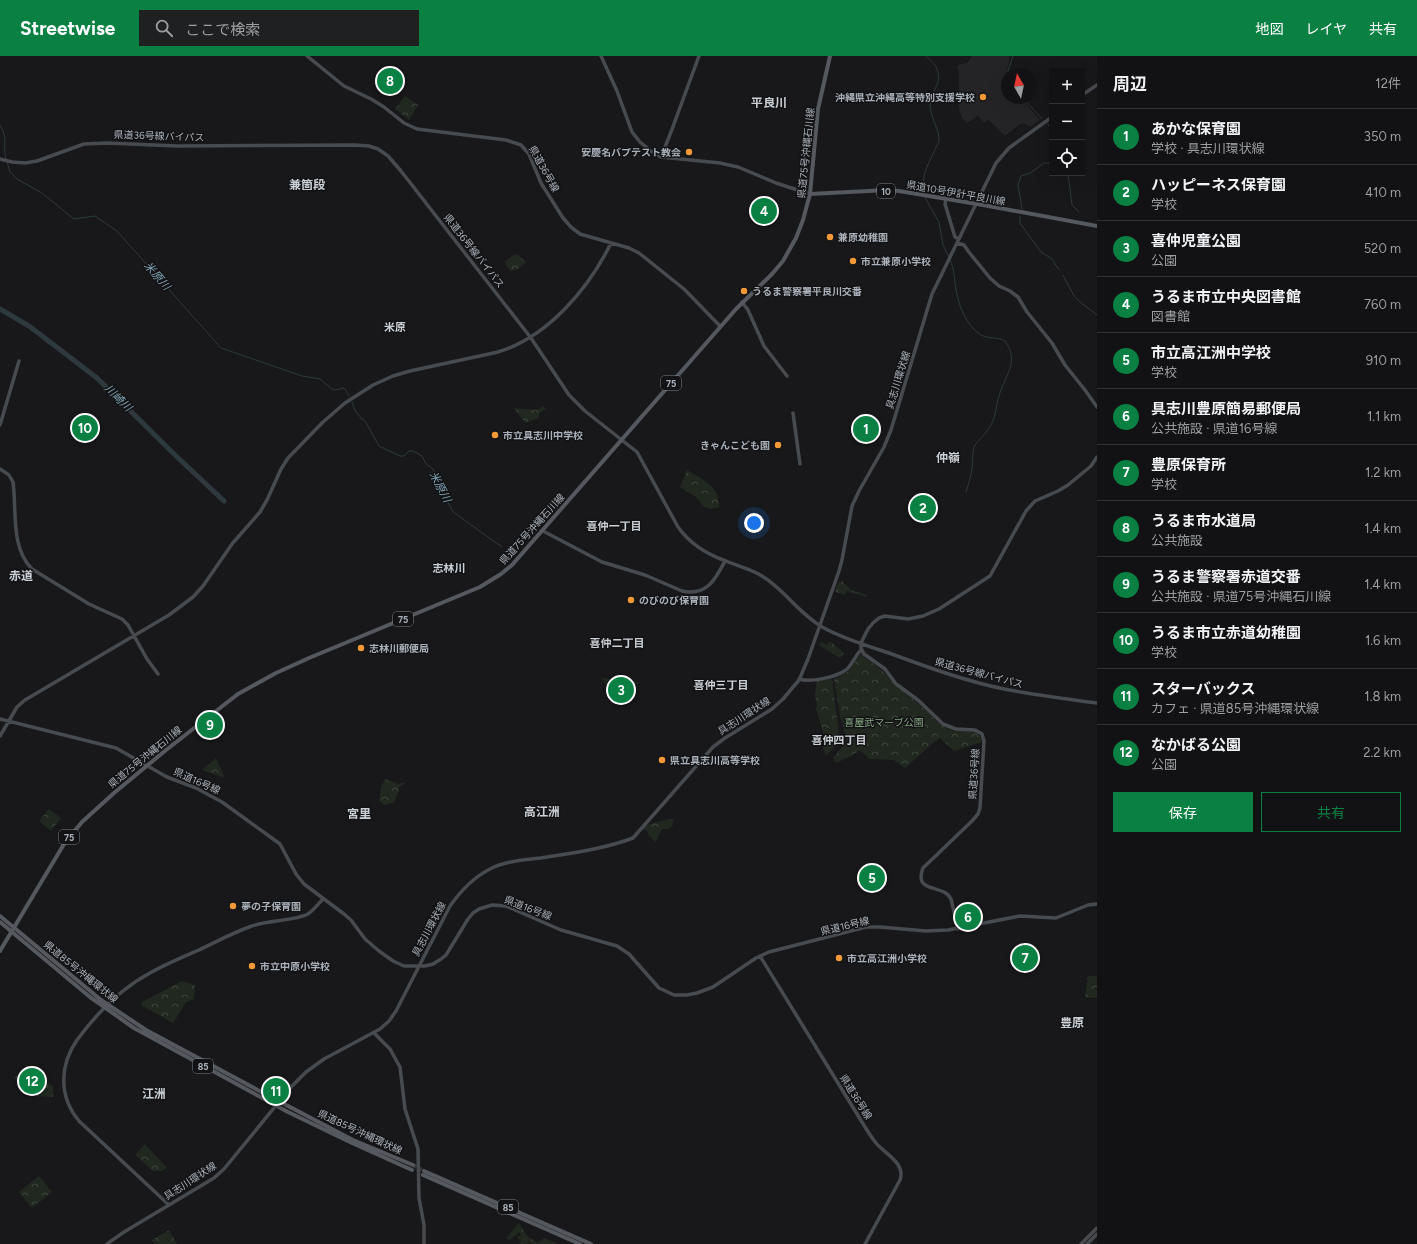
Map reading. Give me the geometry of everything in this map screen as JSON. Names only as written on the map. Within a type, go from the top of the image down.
[{"type":"main road","name":"県道36号線","points":[[307,56],[344,86],[384,106],[408,126],[417,129],[512,141],[522,145],[529,154],[541,184],[563,218],[571,227],[580,234],[634,250],[649,259],[684,289],[720,326]]},
{"type":"main road","points":[[601,56],[617,91],[634,136],[643,145],[661,157],[734,166],[776,183],[810,194]]},
{"type":"main road","points":[[661,157],[699,56]]},
{"type":"main road","name":"県道75号沖縄石川線","points":[[0,951],[64,844],[75,830],[103,803],[154,760],[238,694],[256,683],[309,658],[458,597],[492,581],[512,565],[720,326],[742,302],[772,274],[787,254],[796,238],[803,220],[810,194],[818,109],[830,56]]},
{"type":"main road","points":[[1085,93],[1097,85]]},
{"type":"main road","name":"具志川環状線","points":[[107,1244],[124,1232],[214,1178],[224,1170],[276,1106],[297,1082],[315,1065],[374,1033],[386,1023],[396,1011],[440,924],[455,898],[468,885],[483,873],[507,863],[582,851],[633,838],[713,747],[772,708],[783,699],[799,679],[808,659],[842,560],[852,506],[858,491],[884,447],[891,430],[928,304],[937,282],[990,173],[1001,155],[1049,119]]},
{"type":"main road","name":"県道36号線バイパス","points":[[0,159],[12,162],[30,162],[89,143],[177,146],[338,144],[374,147],[388,156],[401,171],[530,338],[574,401],[637,452],[673,519],[683,534],[701,550],[764,577],[820,626]]},
{"type":"main road","name":"県道10号伊計平良川線","points":[[810,194],[887,190],[976,204],[1097,226]]},
{"type":"main road","points":[[946,199],[945,204],[955,237],[958,241],[964,244],[968,252],[982,270],[999,286],[1018,297],[1052,342],[1065,365],[1082,385],[1097,407]]},
{"type":"main road","points":[[0,736],[20,704],[28,697],[135,636],[180,608],[198,592],[232,544],[260,512],[288,458],[345,403],[369,388],[393,376],[498,352],[530,338],[556,316],[582,290],[594,273],[611,243]]},
{"type":"main road","points":[[742,302],[748,310],[764,346],[786,376]]},
{"type":"main road","points":[[0,425],[19,361]]},
{"type":"main road","points":[[793,413],[800,464]]},
{"type":"main road","points":[[799,679],[832,677],[846,670],[858,652],[862,650],[862,644],[868,628],[878,618],[889,616],[908,619],[923,616],[939,609],[990,576],[1026,511],[1035,501],[1068,485],[1090,466],[1097,457]]},
{"type":"main road","points":[[0,469],[9,475],[14,482],[18,546],[28,566],[89,604],[122,619],[128,625],[147,660],[158,674]]},
{"type":"main road","points":[[542,531],[602,562],[645,575],[682,591],[699,591],[708,587],[725,561]]},
{"type":"main road","points":[[820,626],[862,644]]},
{"type":"main road","name":"県道36号線バイパス","points":[[862,644],[939,671],[977,682],[1025,693],[1097,703]]},
{"type":"main road","name":"県道36号線","points":[[862,650],[864,654],[885,669],[896,684],[918,700],[943,724],[956,729],[975,730],[982,734],[985,743],[980,808],[978,814],[923,868],[921,875],[921,879],[926,886],[945,891],[949,894],[952,899],[958,929]]},
{"type":"main road","name":"県道16号線","points":[[0,719],[112,747],[132,756],[157,772],[215,798],[280,844],[299,878],[304,884],[351,920],[365,939],[379,952],[398,964],[406,967],[418,967],[433,964],[444,957],[473,913],[486,906],[499,904],[561,930],[617,946],[629,954],[659,988],[674,995],[697,993],[713,987],[760,956],[781,948],[866,928],[880,927],[933,932],[958,929],[1020,916],[1056,918],[1088,905],[1097,904]]},
{"type":"main road","points":[[154,760],[157,772]]},
{"type":"main road","points":[[169,1205],[79,1121],[66,1099],[64,1074],[68,1056],[82,1034],[105,1006],[125,989],[161,967],[251,926],[307,914],[323,899]]},
{"type":"main road","name":"県道85号沖縄環状線","points":[[0,916],[105,1006],[146,1030],[280,1102],[412,1168],[352,1143],[276,1106],[134,1028],[105,1006],[0,922]]},
{"type":"main road","name":"県道36号線","points":[[760,956],[865,1127],[876,1143],[895,1161],[900,1168],[900,1180],[865,1244]]},
{"type":"main road","points":[[374,1033],[390,1049],[400,1067],[405,1109],[418,1149],[419,1198],[424,1224],[424,1244]]},
{"type":"main road","name":"85","points":[[580,1244],[424,1173],[591,1244]]},
{"type":"main road","points":[[1081,1244],[1097,1228]]},
{"type":"main road","points":[[1087,1244],[1097,1234]]},
{"type":"shaded area","name":"沖縄県立沖縄高等特別支援学校","points":[[972,56],[1009,56],[1007,68],[1001,68],[1001,104],[1027,104],[1040,120],[1030,127],[1024,123],[1020,124],[1005,136],[988,119],[984,123],[978,116],[967,123],[962,118],[959,109],[959,72],[957,65],[967,63]]},
{"type":"green space","points":[[405,96],[418,105],[409,120],[395,109]]},
{"type":"green space","points":[[517,254],[526,262],[518,269],[511,271],[505,262]]},
{"type":"green space","points":[[543,406],[546,409],[539,413],[539,418],[525,423],[514,408],[537,410]]},
{"type":"green space","points":[[687,470],[709,484],[716,493],[719,507],[710,509],[704,507],[696,497],[680,487]]},
{"type":"green space","points":[[842,581],[851,590],[867,595],[866,597],[847,591],[845,595],[835,592],[838,582]]},
{"type":"green space","points":[[821,642],[827,645],[828,642],[831,642],[844,653],[840,658],[819,645]]},
{"type":"green space","name":"喜屋武マーブ公園","points":[[860,654],[883,671],[895,685],[916,701],[941,725],[954,731],[974,731],[980,736],[982,742],[954,751],[940,738],[905,768],[894,760],[869,759],[860,750],[836,763],[833,758],[847,741],[840,716],[834,679],[848,672]]},
{"type":"green space","points":[[602,678],[638,682],[628,698],[619,704]]},
{"type":"green space","name":"喜屋武マーブ公園","points":[[832,679],[840,740],[826,756],[823,749],[825,738],[816,709],[817,705],[815,695],[817,680]]},
{"type":"green space","points":[[216,758],[225,778],[202,770]]},
{"type":"green space","points":[[385,779],[399,784],[404,782],[405,784],[399,787],[394,803],[383,805],[383,803],[379,801],[381,787]]},
{"type":"green space","points":[[49,809],[61,818],[51,831],[39,821]]},
{"type":"green space","points":[[674,819],[672,826],[669,829],[662,829],[656,842],[649,836],[648,832],[642,828],[643,826]]},
{"type":"green space","points":[[1088,976],[1097,976],[1097,998],[1085,997]]},
{"type":"green space","points":[[182,981],[195,985],[194,999],[186,1002],[173,1023],[141,1005],[142,1002]]},
{"type":"green space","points":[[28,1066],[53,1086],[53,1097],[32,1096],[14,1078]]},
{"type":"green space","points":[[145,1144],[167,1168],[162,1171],[153,1171],[135,1155]]},
{"type":"green space","points":[[39,1176],[52,1192],[32,1208],[19,1192]]},
{"type":"green space","points":[[519,1223],[527,1236],[538,1243],[544,1238],[559,1244],[531,1244],[529,1242],[526,1244],[520,1244],[519,1243],[521,1240],[517,1238],[521,1235],[519,1232],[510,1240],[506,1239]]},
{"type":"green space","points":[[169,1230],[177,1244],[155,1244],[152,1240]]},
{"type":"waterway","points":[[924,193],[923,182],[925,172],[939,141],[938,133],[930,109],[930,101],[939,77],[935,65],[926,56]]},
{"type":"waterway","points":[[1009,68],[1013,56]]},
{"type":"waterway","points":[[1028,104],[1042,119]]},
{"type":"waterway","name":"米原川","points":[[0,125],[5,138],[6,159]]},
{"type":"waterway","name":"米原川","points":[[7,162],[10,172],[17,179],[42,193],[74,219],[95,216],[117,231],[221,348],[302,376],[320,379],[332,389],[345,389],[349,396]]},
{"type":"waterway","points":[[1022,209],[1018,185],[1021,176],[1030,173],[1044,163],[1049,163]]},
{"type":"waterway","points":[[1068,176],[1072,205],[1079,212]]},
{"type":"waterway","points":[[924,196],[939,222],[943,245],[949,257]]},
{"type":"waterway","points":[[1020,216],[1020,223],[1022,226],[1041,252],[1052,259],[1059,270]]},
{"type":"waterway","points":[[950,260],[954,271],[959,303],[967,321],[981,335],[1005,341],[1011,356],[1010,368],[999,396],[993,422],[974,447],[972,472],[966,492]]},
{"type":"waterway","points":[[1063,275],[1074,296],[1097,315]]},
{"type":"waterway","name":"川崎川","points":[[0,309],[29,326],[97,378],[224,501]]},
{"type":"waterway","name":"米原川","points":[[352,402],[355,410],[365,421],[379,446],[400,456],[404,456],[409,451],[413,451],[422,456],[426,464],[433,469],[437,482],[453,512],[502,547]]},
{"type":"tunnel","points":[[413,1165],[424,1171]]},
{"type":"place","name":"うるま市水道局","points":[[390,81]]},
{"type":"place","name":"沖縄県立沖縄高等特別支援学校","points":[[983,97]]},
{"type":"place","name":"安慶名バプテスト教会","points":[[689,152]]},
{"type":"place","name":"うるま市立中央図書館","points":[[764,211]]},
{"type":"place","name":"兼原幼稚園","points":[[830,237]]},
{"type":"place","name":"市立兼原小学校","points":[[853,261]]},
{"type":"place","name":"うるま警察署平良川交番","points":[[744,291]]},
{"type":"place","name":"うるま市立赤道幼稚園","points":[[85,428]]},
{"type":"place","name":"あかな保育園","points":[[866,429]]},
{"type":"place","name":"市立具志川中学校","points":[[495,435]]},
{"type":"place","name":"きゃんこども園","points":[[778,445]]},
{"type":"place","name":"ハッピーネス保育園","points":[[923,508]]},
{"type":"place","name":"のびのび保育園","points":[[631,600]]},
{"type":"place","name":"志林川郵便局","points":[[361,648]]},
{"type":"place","name":"喜仲児童公園","points":[[621,690]]},
{"type":"place","name":"うるま警察署赤道交番","points":[[210,725]]},
{"type":"place","name":"県立具志川高等学校","points":[[662,760]]},
{"type":"place","name":"市立高江洲中学校","points":[[872,878]]},
{"type":"place","name":"夢の子保育園","points":[[233,906]]},
{"type":"place","name":"具志川豊原簡易郵便局","points":[[968,917]]},
{"type":"place","name":"市立高江洲小学校","points":[[839,958]]},
{"type":"place","name":"豊原保育所","points":[[1025,958]]},
{"type":"place","name":"市立中原小学校","points":[[252,966]]},
{"type":"place","name":"なかばる公園","points":[[32,1081]]},
{"type":"place","name":"スターバックス","points":[[276,1091]]},
{"type":"district","name":"平良川","points":[[769,103]]},
{"type":"district","name":"兼箇段","points":[[307,185]]},
{"type":"district","name":"米原","points":[[395,327]]},
{"type":"district","name":"仲嶺","points":[[948,458]]},
{"type":"district","name":"喜仲一丁目","points":[[614,526]]},
{"type":"district","name":"志林川","points":[[449,568]]},
{"type":"district","name":"赤道","points":[[21,576]]},
{"type":"district","name":"喜仲二丁目","points":[[617,643]]},
{"type":"district","name":"喜仲三丁目","points":[[721,685]]},
{"type":"district","name":"喜仲四丁目","points":[[839,740]]},
{"type":"district","name":"高江洲","points":[[542,812]]},
{"type":"district","name":"宮里","points":[[359,814]]},
{"type":"district","name":"豊原","points":[[1072,1023]]},
{"type":"district","name":"江洲","points":[[154,1094]]}]
